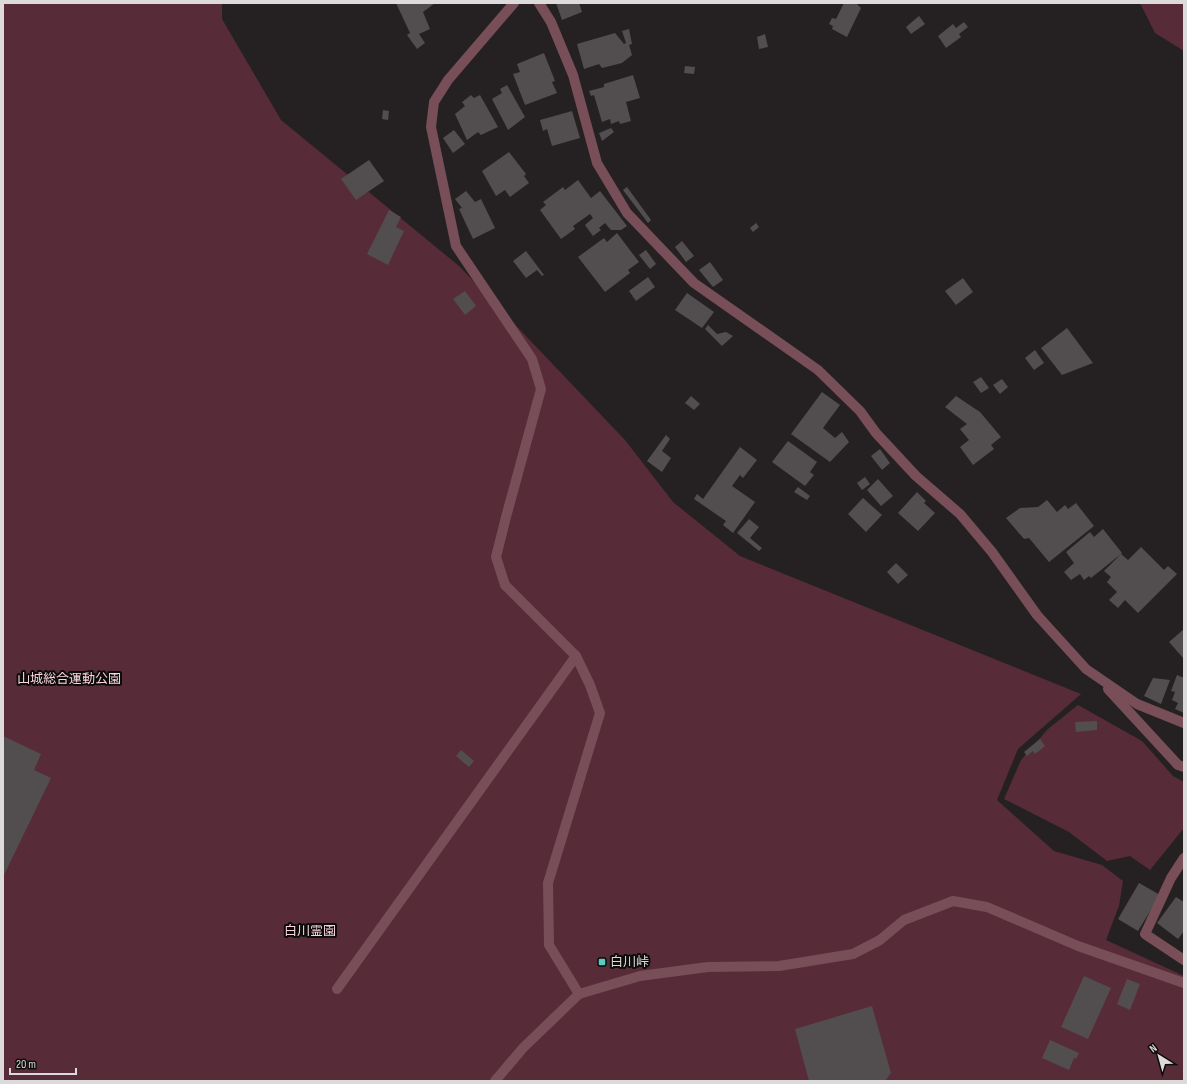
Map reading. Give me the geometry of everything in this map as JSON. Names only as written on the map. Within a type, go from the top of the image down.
[{"type":"street","points":[[514,3],[448,80],[434,102],[430,127],[456,246],[532,359],[541,389],[496,557],[505,585],[576,656],[590,685],[600,713],[548,883],[548,945],[579,994]]},
{"type":"street","points":[[539,3],[551,22],[573,75],[597,163],[627,213],[694,283],[818,370],[860,411],[876,433],[916,476],[960,514],[992,552],[1037,615],[1086,669],[1137,704],[1184,723]]},
{"type":"street","points":[[337,989],[576,656]]},
{"type":"street","points":[[1099,678],[1178,765],[1184,767]]},
{"type":"street","points":[[1184,858],[1171,878],[1145,934],[1184,960]]},
{"type":"street","points":[[496,1081],[523,1048],[579,994],[640,976],[708,967],[779,966],[853,954],[880,940],[904,920],[953,901],[987,907],[1078,946],[1184,984]]},
{"type":"green space","points":[[3,3],[222,3],[222,19],[281,120],[459,266],[625,440],[673,502],[740,556],[1081,694],[1018,749],[997,800],[1054,851],[1102,865],[1123,881],[1119,906],[1106,940],[1184,976],[1184,1081],[3,1081]]},
{"type":"green space","points":[[1140,3],[1184,3],[1184,51],[1155,33]]},
{"type":"green space","points":[[1078,705],[1142,741],[1173,776],[1184,782],[1184,828],[1150,870],[1130,856],[1107,861],[1069,832],[1004,799],[1021,760],[1048,729]]},
{"type":"building","points":[[396,3],[435,3],[423,12],[430,29],[419,34],[425,43],[417,49],[407,35],[410,33]]},
{"type":"building","points":[[556,3],[579,3],[582,12],[562,20]]},
{"type":"building","points":[[844,3],[856,3],[861,8],[847,37],[832,29],[833,26],[829,24],[832,18],[836,19]]},
{"type":"building","points":[[919,16],[925,24],[911,34],[906,27]]},
{"type":"building","points":[[964,22],[968,27],[959,34],[961,37],[946,48],[938,36],[953,24],[956,28]]},
{"type":"building","points":[[629,29],[632,44],[629,45],[632,55],[622,63],[602,68],[599,64],[584,69],[577,44],[615,33],[624,44],[626,43],[622,31]]},
{"type":"building","points":[[765,34],[768,47],[759,49],[757,37]]},
{"type":"building","points":[[544,53],[555,81],[552,82],[557,93],[525,105],[513,74],[520,72],[517,64]]},
{"type":"building","points":[[685,66],[695,67],[694,74],[684,73]]},
{"type":"building","points":[[633,75],[640,98],[626,102],[631,121],[620,124],[619,121],[611,124],[610,119],[602,122],[594,95],[591,96],[589,91],[604,87],[604,84]]},
{"type":"building","points":[[507,85],[525,117],[508,130],[492,99],[502,93],[500,89]]},
{"type":"building","points":[[471,95],[474,98],[480,95],[498,127],[481,135],[478,132],[467,140],[455,114],[465,106],[462,102]]},
{"type":"building","points":[[383,110],[389,111],[388,120],[382,119]]},
{"type":"building","points":[[572,111],[580,138],[552,146],[547,129],[543,131],[540,120]]},
{"type":"building","points":[[611,128],[614,132],[602,141],[599,133]]},
{"type":"building","points":[[454,130],[465,144],[453,153],[443,138]]},
{"type":"building","points":[[509,152],[526,174],[524,176],[529,183],[510,197],[505,190],[496,196],[482,171]]},
{"type":"building","points":[[369,160],[384,181],[356,200],[341,179]]},
{"type":"building","points":[[578,180],[591,198],[600,191],[627,226],[621,230],[611,230],[605,223],[599,228],[601,230],[593,236],[585,225],[593,218],[590,214],[573,226],[575,229],[561,239],[540,210],[546,205],[543,202],[563,187],[565,190]]},
{"type":"building","points":[[627,187],[651,220],[648,223],[623,190]]},
{"type":"building","points":[[466,191],[475,202],[481,199],[495,228],[473,239],[459,209],[462,208],[455,199]]},
{"type":"building","points":[[389,210],[401,217],[396,227],[404,231],[388,265],[367,254]]},
{"type":"building","points":[[756,223],[759,227],[753,232],[750,228]]},
{"type":"building","points":[[617,233],[639,262],[628,270],[630,273],[605,292],[578,257],[604,238],[607,242]]},
{"type":"building","points":[[682,241],[694,256],[686,262],[675,247]]},
{"type":"building","points":[[646,250],[656,264],[650,269],[639,255]]},
{"type":"building","points":[[526,251],[544,275],[542,276],[537,270],[526,278],[513,261]]},
{"type":"building","points":[[710,262],[723,280],[713,287],[699,270]]},
{"type":"building","points":[[648,277],[655,287],[636,301],[629,291]]},
{"type":"building","points":[[963,278],[973,292],[956,305],[945,291]]},
{"type":"building","points":[[465,291],[476,306],[465,315],[453,299]]},
{"type":"building","points":[[687,293],[714,312],[702,328],[675,310]]},
{"type":"building","points":[[708,325],[717,334],[726,332],[733,336],[722,346],[705,329]]},
{"type":"building","points":[[1067,328],[1093,363],[1062,375],[1041,348]]},
{"type":"building","points":[[1035,350],[1044,363],[1034,370],[1025,358]]},
{"type":"building","points":[[981,377],[989,388],[981,393],[973,382]]},
{"type":"building","points":[[1002,379],[1008,387],[1000,394],[993,385]]},
{"type":"building","points":[[822,392],[840,405],[823,428],[835,438],[842,432],[849,442],[830,462],[791,434]]},
{"type":"building","points":[[691,396],[700,404],[694,410],[685,403]]},
{"type":"building","points":[[956,396],[980,412],[1001,437],[991,445],[994,449],[973,465],[960,447],[969,440],[960,429],[967,424],[945,407]]},
{"type":"building","points":[[666,435],[670,439],[662,451],[671,458],[662,472],[647,461]]},
{"type":"building","points":[[788,441],[817,462],[810,472],[814,475],[805,486],[772,462]]},
{"type":"building","points":[[740,447],[757,460],[743,478],[740,475],[732,486],[755,502],[733,533],[723,525],[726,521],[694,499],[697,494],[703,499]]},
{"type":"building","points":[[880,449],[890,463],[882,470],[871,456]]},
{"type":"building","points":[[865,477],[870,484],[862,490],[857,483]]},
{"type":"building","points":[[878,479],[893,496],[881,506],[867,490]]},
{"type":"building","points":[[798,487],[810,496],[807,500],[794,492]]},
{"type":"building","points":[[917,492],[926,501],[924,503],[935,513],[918,531],[898,513]]},
{"type":"building","points":[[863,498],[882,515],[866,532],[848,514]]},
{"type":"building","points":[[1047,500],[1057,512],[1065,505],[1068,509],[1076,503],[1094,526],[1049,562],[1029,538],[1024,539],[1006,518],[1020,508],[1038,507]]},
{"type":"building","points":[[749,519],[759,527],[750,538],[762,548],[759,551],[737,533]]},
{"type":"building","points":[[1103,529],[1122,553],[1091,578],[1089,576],[1084,580],[1080,574],[1071,580],[1064,572],[1074,563],[1066,552],[1090,532],[1094,537]]},
{"type":"building","points":[[1141,547],[1164,570],[1168,566],[1177,574],[1138,613],[1125,600],[1118,608],[1109,600],[1117,592],[1107,582],[1111,577],[1104,571],[1121,554],[1128,560]]},
{"type":"building","points":[[896,563],[908,575],[898,584],[887,572]]},
{"type":"building","points":[[1184,629],[1184,659],[1169,642]]},
{"type":"building","points":[[1177,675],[1184,678],[1184,713],[1175,709],[1178,703],[1172,700],[1175,692],[1171,691]]},
{"type":"building","points":[[1153,678],[1170,680],[1161,704],[1144,696]]},
{"type":"building","points":[[1097,721],[1097,730],[1076,732],[1075,722]]},
{"type":"building","points":[[3,736],[41,754],[34,770],[51,778],[3,877]]},
{"type":"building","points":[[1040,739],[1045,746],[1035,754],[1033,751],[1027,756],[1024,752]]},
{"type":"building","points":[[461,750],[474,761],[469,767],[456,756]]},
{"type":"building","points":[[1139,883],[1160,895],[1138,931],[1118,919]]},
{"type":"building","points":[[1176,897],[1184,902],[1184,931],[1178,939],[1157,923]]},
{"type":"building","points":[[1084,976],[1111,988],[1088,1039],[1061,1027]]},
{"type":"building","points":[[1127,979],[1140,984],[1130,1010],[1117,1004]]},
{"type":"building","points":[[872,1006],[891,1073],[885,1081],[809,1081],[795,1029]]},
{"type":"building","points":[[1050,1040],[1079,1053],[1076,1059],[1074,1058],[1069,1070],[1042,1058]]},
{"type":"place","name":"白川峠","points":[[602,962]]},
{"type":"park label","name":"山城総合運動公園","points":[[69,679]]},
{"type":"park label","name":"白川霊園","points":[[310,931]]}]
